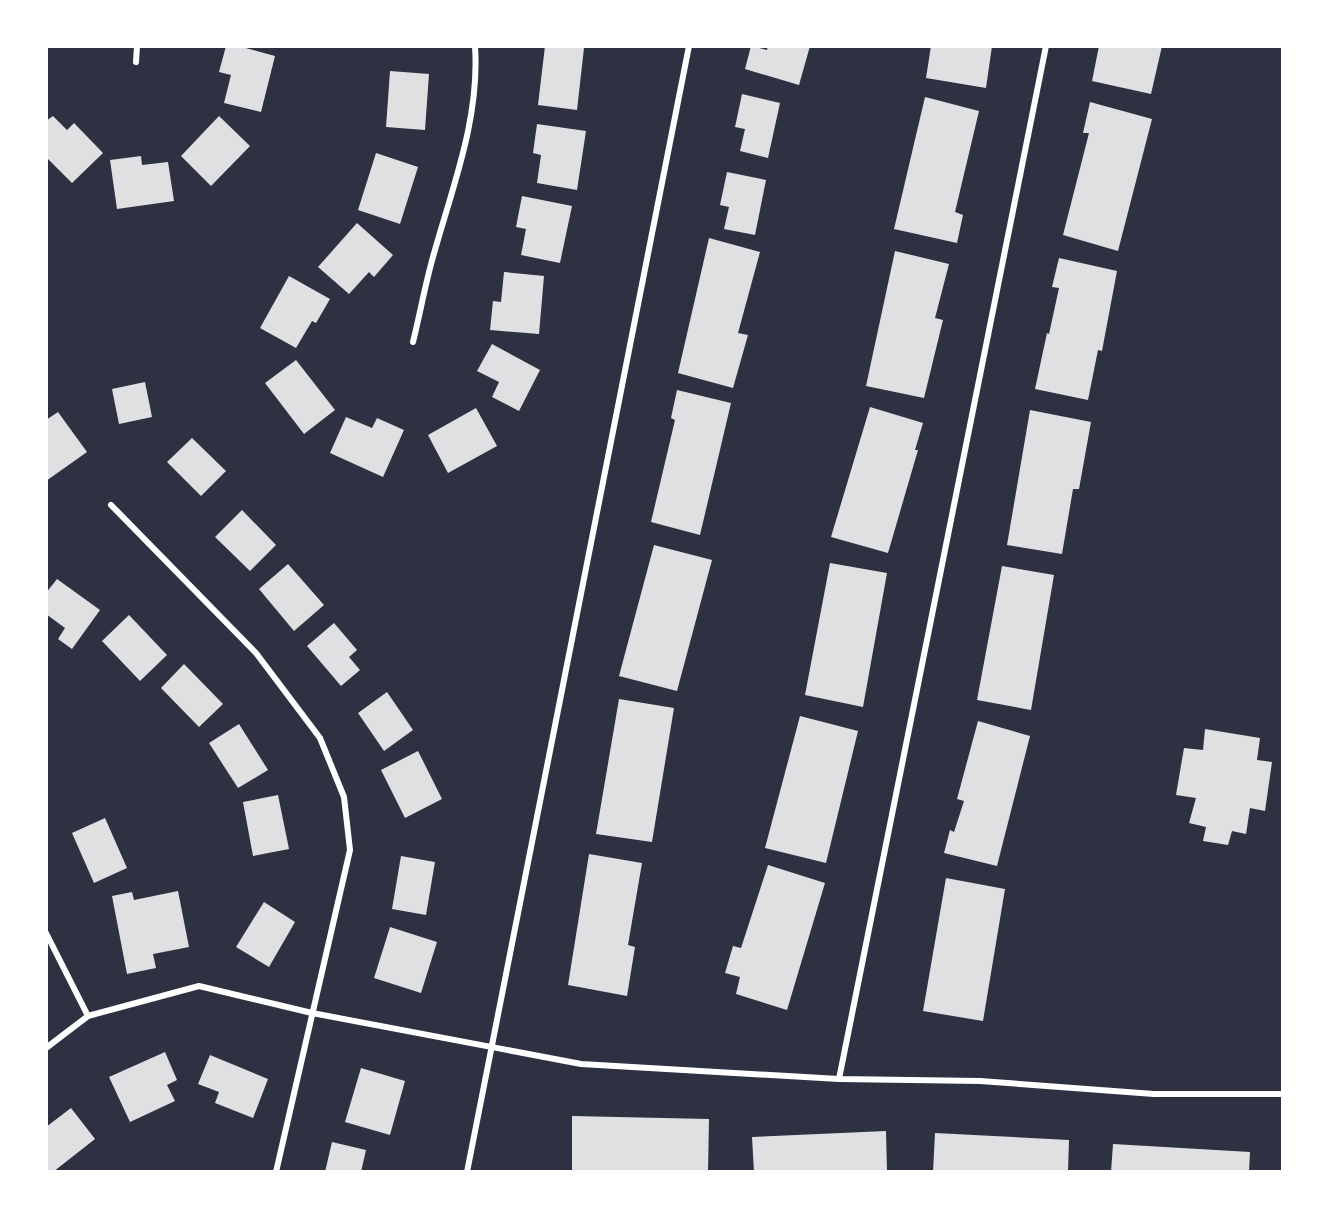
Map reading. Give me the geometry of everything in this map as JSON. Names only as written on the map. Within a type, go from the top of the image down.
[{"type":"street","points":[[136,62],[137,46]]},
{"type":"street","points":[[413,342],[432,259],[465,149],[477,70],[476,46]]},
{"type":"street","points":[[467,1172],[689,46]]},
{"type":"street","points":[[839,1079],[1046,46]]},
{"type":"street","points":[[111,505],[256,653],[320,738],[344,797],[350,850],[276,1172]]},
{"type":"street","points":[[46,933],[88,1016]]},
{"type":"street","points":[[46,1048],[88,1016],[199,986],[312,1013],[581,1064],[839,1079],[980,1081],[1154,1094],[1282,1094]]},
{"type":"building","points":[[226,46],[238,46],[275,56],[261,112],[224,103],[231,75],[219,72]]},
{"type":"building","points":[[545,46],[584,48],[577,110],[538,105]]},
{"type":"building","points":[[751,46],[767,50],[768,46],[810,46],[799,85],[745,69]]},
{"type":"building","points":[[931,46],[992,46],[986,88],[926,78]]},
{"type":"building","points":[[1099,46],[1162,46],[1151,94],[1092,81]]},
{"type":"building","points":[[390,71],[429,74],[425,130],[386,127]]},
{"type":"building","points":[[742,94],[780,103],[768,158],[740,151],[745,129],[735,127]]},
{"type":"building","points":[[925,97],[979,111],[955,212],[963,215],[957,243],[894,229]]},
{"type":"building","points":[[1090,102],[1152,119],[1118,251],[1063,235],[1089,133],[1083,133]]},
{"type":"building","points":[[53,116],[67,130],[74,123],[103,153],[72,183],[46,157],[46,121]]},
{"type":"building","points":[[219,116],[250,146],[211,186],[181,156]]},
{"type":"building","points":[[537,124],[586,131],[577,190],[537,183],[541,155],[533,153]]},
{"type":"building","points":[[376,153],[418,167],[400,224],[358,210]]},
{"type":"building","points":[[141,156],[142,165],[168,162],[174,201],[117,209],[110,160]]},
{"type":"building","points":[[727,172],[766,180],[755,235],[724,229],[729,207],[720,205]]},
{"type":"building","points":[[522,196],[572,206],[560,263],[521,255],[526,229],[516,227]]},
{"type":"building","points":[[357,223],[393,255],[374,277],[369,272],[349,294],[318,267]]},
{"type":"building","points":[[709,238],[760,252],[738,333],[748,335],[733,388],[678,373]]},
{"type":"building","points":[[895,251],[949,264],[935,318],[943,320],[924,398],[866,386]]},
{"type":"building","points":[[1059,258],[1117,271],[1102,351],[1098,350],[1088,400],[1035,389],[1059,288],[1052,287]]},
{"type":"building","points":[[504,272],[544,276],[539,334],[490,330],[493,301],[501,302]]},
{"type":"building","points":[[289,276],[330,299],[316,323],[312,321],[296,348],[260,328]]},
{"type":"building","points":[[492,344],[540,370],[519,411],[492,397],[499,382],[477,371]]},
{"type":"building","points":[[296,360],[335,410],[304,434],[265,383]]},
{"type":"building","points":[[145,382],[152,417],[119,424],[112,389]]},
{"type":"building","points":[[677,390],[731,403],[700,535],[651,522],[675,420],[671,418]]},
{"type":"building","points":[[870,407],[923,423],[915,450],[918,450],[888,553],[831,537]]},
{"type":"building","points":[[476,408],[497,446],[448,473],[428,435]]},
{"type":"building","points":[[1030,410],[1091,422],[1079,489],[1073,489],[1062,554],[1007,545]]},
{"type":"building","points":[[58,412],[87,452],[46,481],[46,420]]},
{"type":"building","points":[[346,417],[372,428],[377,418],[404,430],[383,477],[330,453]]},
{"type":"building","points":[[192,438],[226,471],[201,496],[167,462]]},
{"type":"building","points":[[242,510],[276,545],[250,571],[215,537]]},
{"type":"building","points":[[654,545],[712,560],[677,691],[619,676]]},
{"type":"building","points":[[830,563],[887,573],[863,707],[805,695]]},
{"type":"building","points":[[288,564],[324,605],[294,631],[259,589]]},
{"type":"building","points":[[1002,566],[1054,575],[1031,710],[977,700]]},
{"type":"building","points":[[57,579],[100,610],[72,649],[58,639],[65,628],[46,614],[46,593]]},
{"type":"building","points":[[129,615],[167,655],[140,681],[102,641]]},
{"type":"building","points":[[334,623],[357,650],[349,657],[360,670],[341,686],[307,646]]},
{"type":"building","points":[[184,664],[223,704],[199,727],[161,688]]},
{"type":"building","points":[[387,692],[413,730],[384,751],[358,713]]},
{"type":"building","points":[[619,699],[674,708],[652,842],[596,834]]},
{"type":"building","points":[[800,716],[858,731],[826,863],[765,848]]},
{"type":"building","points":[[978,721],[1030,736],[997,866],[944,853],[950,830],[954,832],[964,801],[957,799]]},
{"type":"building","points":[[239,724],[268,770],[238,788],[209,743]]},
{"type":"building","points":[[1205,729],[1260,738],[1257,760],[1272,762],[1265,811],[1250,808],[1246,834],[1232,831],[1228,845],[1203,841],[1206,827],[1189,823],[1196,798],[1176,795],[1184,748],[1203,750]]},
{"type":"building","points":[[418,751],[442,799],[405,818],[381,770]]},
{"type":"building","points":[[278,795],[289,849],[253,856],[243,802]]},
{"type":"building","points":[[105,818],[127,868],[94,883],[72,833]]},
{"type":"building","points":[[589,854],[642,863],[628,945],[635,947],[627,996],[568,985]]},
{"type":"building","points":[[401,856],[435,862],[426,915],[392,909]]},
{"type":"building","points":[[768,865],[825,883],[787,1010],[736,994],[740,977],[725,973],[733,946],[741,948]]},
{"type":"building","points":[[946,878],[1005,889],[983,1021],[923,1011]]},
{"type":"building","points":[[178,891],[189,947],[153,954],[156,968],[127,974],[112,896],[132,892],[134,900]]},
{"type":"building","points":[[264,902],[295,922],[269,967],[236,947]]},
{"type":"building","points":[[390,927],[437,942],[421,993],[374,978]]},
{"type":"building","points":[[165,1052],[177,1080],[167,1085],[175,1101],[130,1122],[109,1077]]},
{"type":"building","points":[[210,1055],[268,1079],[253,1118],[215,1103],[219,1092],[198,1084]]},
{"type":"building","points":[[361,1068],[405,1081],[390,1135],[345,1122]]},
{"type":"building","points":[[71,1108],[95,1139],[50,1172],[46,1167],[46,1127]]},
{"type":"building","points":[[572,1116],[709,1119],[708,1172],[572,1172]]},
{"type":"building","points":[[886,1131],[887,1172],[754,1172],[752,1137]]},
{"type":"building","points":[[935,1133],[1069,1140],[1068,1172],[933,1172]]},
{"type":"building","points":[[332,1142],[366,1150],[361,1172],[325,1172]]},
{"type":"building","points":[[1113,1144],[1250,1152],[1249,1172],[1111,1172]]}]
